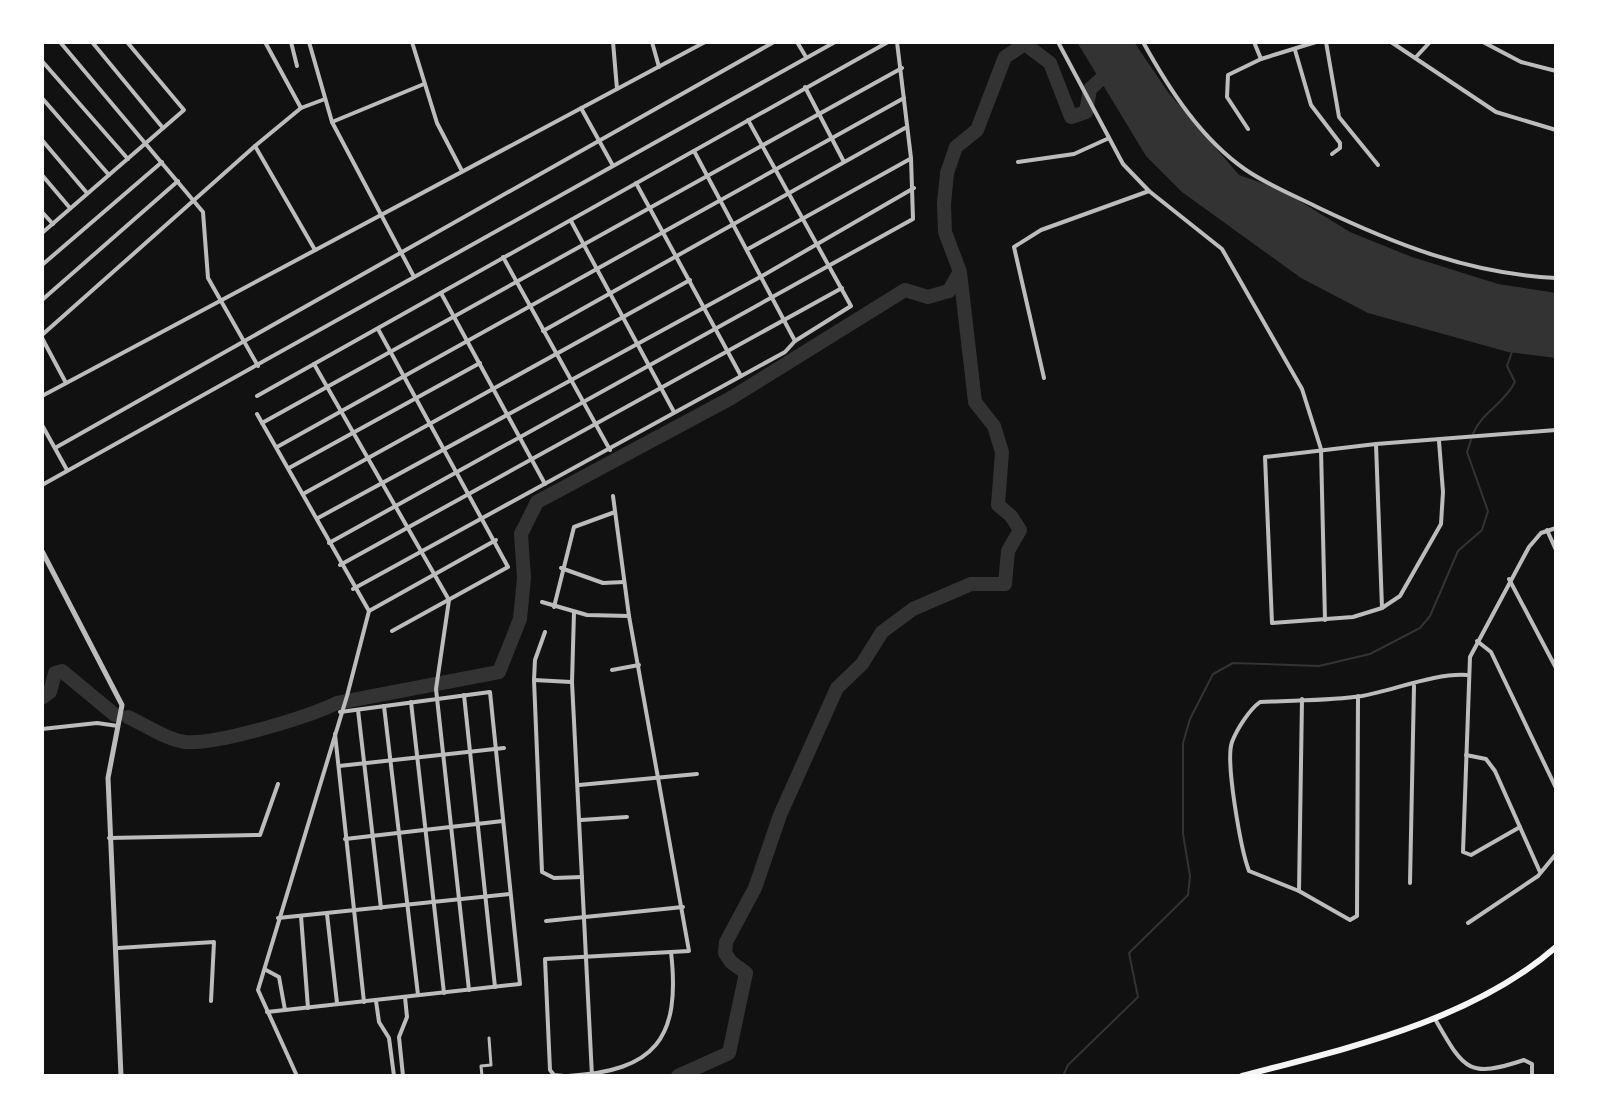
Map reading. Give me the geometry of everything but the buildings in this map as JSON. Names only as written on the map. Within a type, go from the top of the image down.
[{"type":"main road","points":[[1245,1076],[1378,1038],[1434,1017],[1526,972],[1556,947]]},
{"type":"street","points":[[60,42],[205,216],[208,278],[258,366]]},
{"type":"street","points":[[92,42],[163,128]]},
{"type":"street","points":[[42,233],[184,110],[127,42]]},
{"type":"street","points":[[265,42],[301,108]]},
{"type":"street","points":[[291,42],[297,66]]},
{"type":"street","points":[[412,42],[437,123],[462,171]]},
{"type":"street","points":[[613,42],[617,89]]},
{"type":"street","points":[[652,42],[659,67]]},
{"type":"street","points":[[42,396],[705,42]]},
{"type":"street","points":[[55,448],[774,42]]},
{"type":"street","points":[[797,42],[806,58]]},
{"type":"street","points":[[42,485],[835,42]]},
{"type":"street","points":[[257,396],[888,42]]},
{"type":"street","points":[[329,543],[913,219],[914,188],[897,42]]},
{"type":"street","points":[[1058,42],[1096,119],[1123,164],[1149,191],[1222,249],[1302,389],[1321,449],[1325,620]]},
{"type":"street","points":[[1143,42],[1186,111],[1222,150],[1271,184],[1427,255],[1508,276],[1556,278]]},
{"type":"street","points":[[1254,42],[1261,59]]},
{"type":"street","points":[[1248,129],[1227,97],[1230,73],[1261,59],[1316,42]]},
{"type":"street","points":[[1326,42],[1339,117],[1378,165]]},
{"type":"street","points":[[1391,42],[1416,57],[1443,80],[1496,112],[1556,130]]},
{"type":"street","points":[[1416,57],[1430,42]]},
{"type":"street","points":[[1483,42],[1521,62],[1556,71]]},
{"type":"street","points":[[311,43],[332,122],[413,275]]},
{"type":"street","points":[[1295,50],[1311,105],[1340,143],[1340,148],[1332,154]]},
{"type":"street","points":[[42,61],[128,159]]},
{"type":"street","points":[[262,423],[902,68]]},
{"type":"street","points":[[332,122],[424,84]]},
{"type":"street","points":[[805,87],[844,162]]},
{"type":"street","points":[[277,447],[905,98]]},
{"type":"street","points":[[66,383],[42,336],[255,146],[301,108],[325,99]]},
{"type":"street","points":[[42,100],[109,175]]},
{"type":"street","points":[[581,108],[612,164]]},
{"type":"street","points":[[353,589],[785,352],[795,341],[851,306],[748,120]]},
{"type":"street","points":[[543,331],[905,128]]},
{"type":"street","points":[[1018,162],[1074,154],[1107,139]]},
{"type":"street","points":[[42,140],[87,193]]},
{"type":"street","points":[[255,146],[315,250]]},
{"type":"street","points":[[694,151],[795,341]]},
{"type":"street","points":[[748,249],[911,158]]},
{"type":"street","points":[[42,265],[162,162]]},
{"type":"street","points":[[42,175],[70,208]]},
{"type":"street","points":[[42,300],[178,181]]},
{"type":"street","points":[[636,183],[741,376]]},
{"type":"street","points":[[317,519],[703,305],[762,276],[914,188]]},
{"type":"street","points":[[1044,378],[1014,247],[1041,230],[1149,191]]},
{"type":"street","points":[[42,212],[53,224]]},
{"type":"street","points":[[571,220],[664,388],[674,412]]},
{"type":"street","points":[[503,257],[610,450]]},
{"type":"street","points":[[303,494],[690,280]]},
{"type":"street","points":[[340,565],[599,426],[843,288]]},
{"type":"street","points":[[441,293],[545,484]]},
{"type":"street","points":[[378,329],[471,494],[508,567],[392,631]]},
{"type":"street","points":[[288,468],[480,363]]},
{"type":"street","points":[[314,364],[449,600],[436,689],[469,990]]},
{"type":"street","points":[[257,414],[353,589],[369,611]]},
{"type":"street","points":[[42,425],[67,470]]},
{"type":"street","points":[[1439,441],[1443,492],[1438,532],[1407,587],[1382,608],[1276,626],[1271,621],[1267,456],[1556,430]]},
{"type":"street","points":[[1376,444],[1382,608]]},
{"type":"street","points":[[613,496],[629,616],[689,951],[671,952],[587,959],[545,959],[550,1070],[554,1075],[592,1075],[632,1065],[659,1042],[671,1024],[671,952]]},
{"type":"street","points":[[554,607],[561,568],[574,527],[615,512]]},
{"type":"street","points":[[1520,827],[1471,855],[1464,853],[1467,675],[1477,641],[1509,579],[1529,547],[1546,530],[1556,528]]},
{"type":"street","points":[[1546,530],[1556,550]]},
{"type":"street","points":[[297,1076],[258,992],[334,729],[347,696],[369,611],[496,540]]},
{"type":"street","points":[[42,551],[122,705],[108,778],[109,838],[118,948],[121,1076]]},
{"type":"street","points":[[561,568],[603,583],[624,582]]},
{"type":"street","points":[[1509,579],[1556,668]]},
{"type":"street","points":[[542,602],[574,612],[629,616]]},
{"type":"street","points":[[574,612],[572,682],[592,1075]]},
{"type":"street","points":[[545,632],[535,660],[534,680],[542,872],[550,878],[582,877]]},
{"type":"street","points":[[1477,641],[1491,652],[1556,788]]},
{"type":"street","points":[[612,670],[639,665]]},
{"type":"street","points":[[1358,696],[1357,916],[1347,919],[1299,891],[1249,871],[1230,757],[1231,743],[1258,703],[1358,696],[1414,686],[1443,675],[1467,675]]},
{"type":"street","points":[[534,680],[572,682]]},
{"type":"street","points":[[1410,883],[1414,686]]},
{"type":"street","points":[[267,1012],[520,984],[490,692],[340,712]]},
{"type":"street","points":[[464,695],[495,987]]},
{"type":"street","points":[[1299,891],[1302,699]]},
{"type":"street","points":[[411,702],[423,832],[444,993]]},
{"type":"street","points":[[384,706],[418,995]]},
{"type":"street","points":[[358,710],[381,908]]},
{"type":"street","points":[[42,729],[97,723],[120,726]]},
{"type":"street","points":[[334,729],[364,1002]]},
{"type":"street","points":[[339,766],[504,748]]},
{"type":"street","points":[[1466,755],[1490,764],[1540,872]]},
{"type":"street","points":[[579,785],[697,774]]},
{"type":"street","points":[[109,838],[260,835],[278,784]]},
{"type":"street","points":[[581,820],[627,817]]},
{"type":"street","points":[[345,839],[503,821]]},
{"type":"street","points":[[1468,923],[1540,872],[1556,854]]},
{"type":"street","points":[[278,918],[511,894]]},
{"type":"street","points":[[546,921],[683,907]]},
{"type":"street","points":[[327,914],[337,1004]]},
{"type":"street","points":[[301,916],[308,1008]]},
{"type":"street","points":[[118,948],[214,942],[211,1001]]},
{"type":"street","points":[[265,970],[279,977],[285,1010]]},
{"type":"street","points":[[403,1076],[399,1037],[407,1017],[405,997]]},
{"type":"street","points":[[376,1001],[379,1022],[389,1038],[394,1076]]},
{"type":"street","points":[[1434,1017],[1473,1068],[1488,1071],[1524,1060],[1532,1064],[1532,1076]]},
{"type":"street","points":[[389,1038],[399,1037]]},
{"type":"street","points":[[482,1076],[481,1066],[491,1065],[489,1038]]},
{"type":"shaded area","points":[[1077,42],[1134,42],[1168,92],[1239,175],[1282,190],[1350,232],[1412,257],[1498,284],[1556,293],[1556,358],[1508,352],[1368,313],[1301,278],[1182,192],[1146,156]]},
{"type":"waterway","points":[[678,1076],[729,1053],[746,973],[725,953],[726,942],[755,888],[780,815],[837,688],[862,664],[882,632],[913,609],[971,584],[1005,584],[1008,551],[1020,530],[1011,516],[998,505],[1002,452],[994,426],[975,402],[960,272],[945,232],[947,173],[956,147],[977,130],[1005,57],[1025,44],[1050,63],[1071,117],[1086,112],[1090,89],[1112,69]]},
{"type":"waterway","points":[[128,717],[171,738],[200,742],[262,729],[337,703],[499,672],[520,619],[524,578],[521,534],[537,502],[731,398],[905,290],[928,297],[949,291],[959,273]]},
{"type":"waterway","points":[[1473,434],[1481,420],[1515,382],[1507,366],[1512,352]]},
{"type":"waterway","points":[[1063,1076],[1068,1065],[1138,997],[1129,953],[1188,895],[1190,876],[1183,834],[1183,743],[1190,719],[1213,674],[1233,663],[1319,666],[1370,654],[1420,628],[1430,616],[1458,551],[1482,530],[1488,511],[1467,452],[1471,440]]},
{"type":"waterway","points":[[42,698],[50,692],[55,673],[62,671],[115,715]]}]
